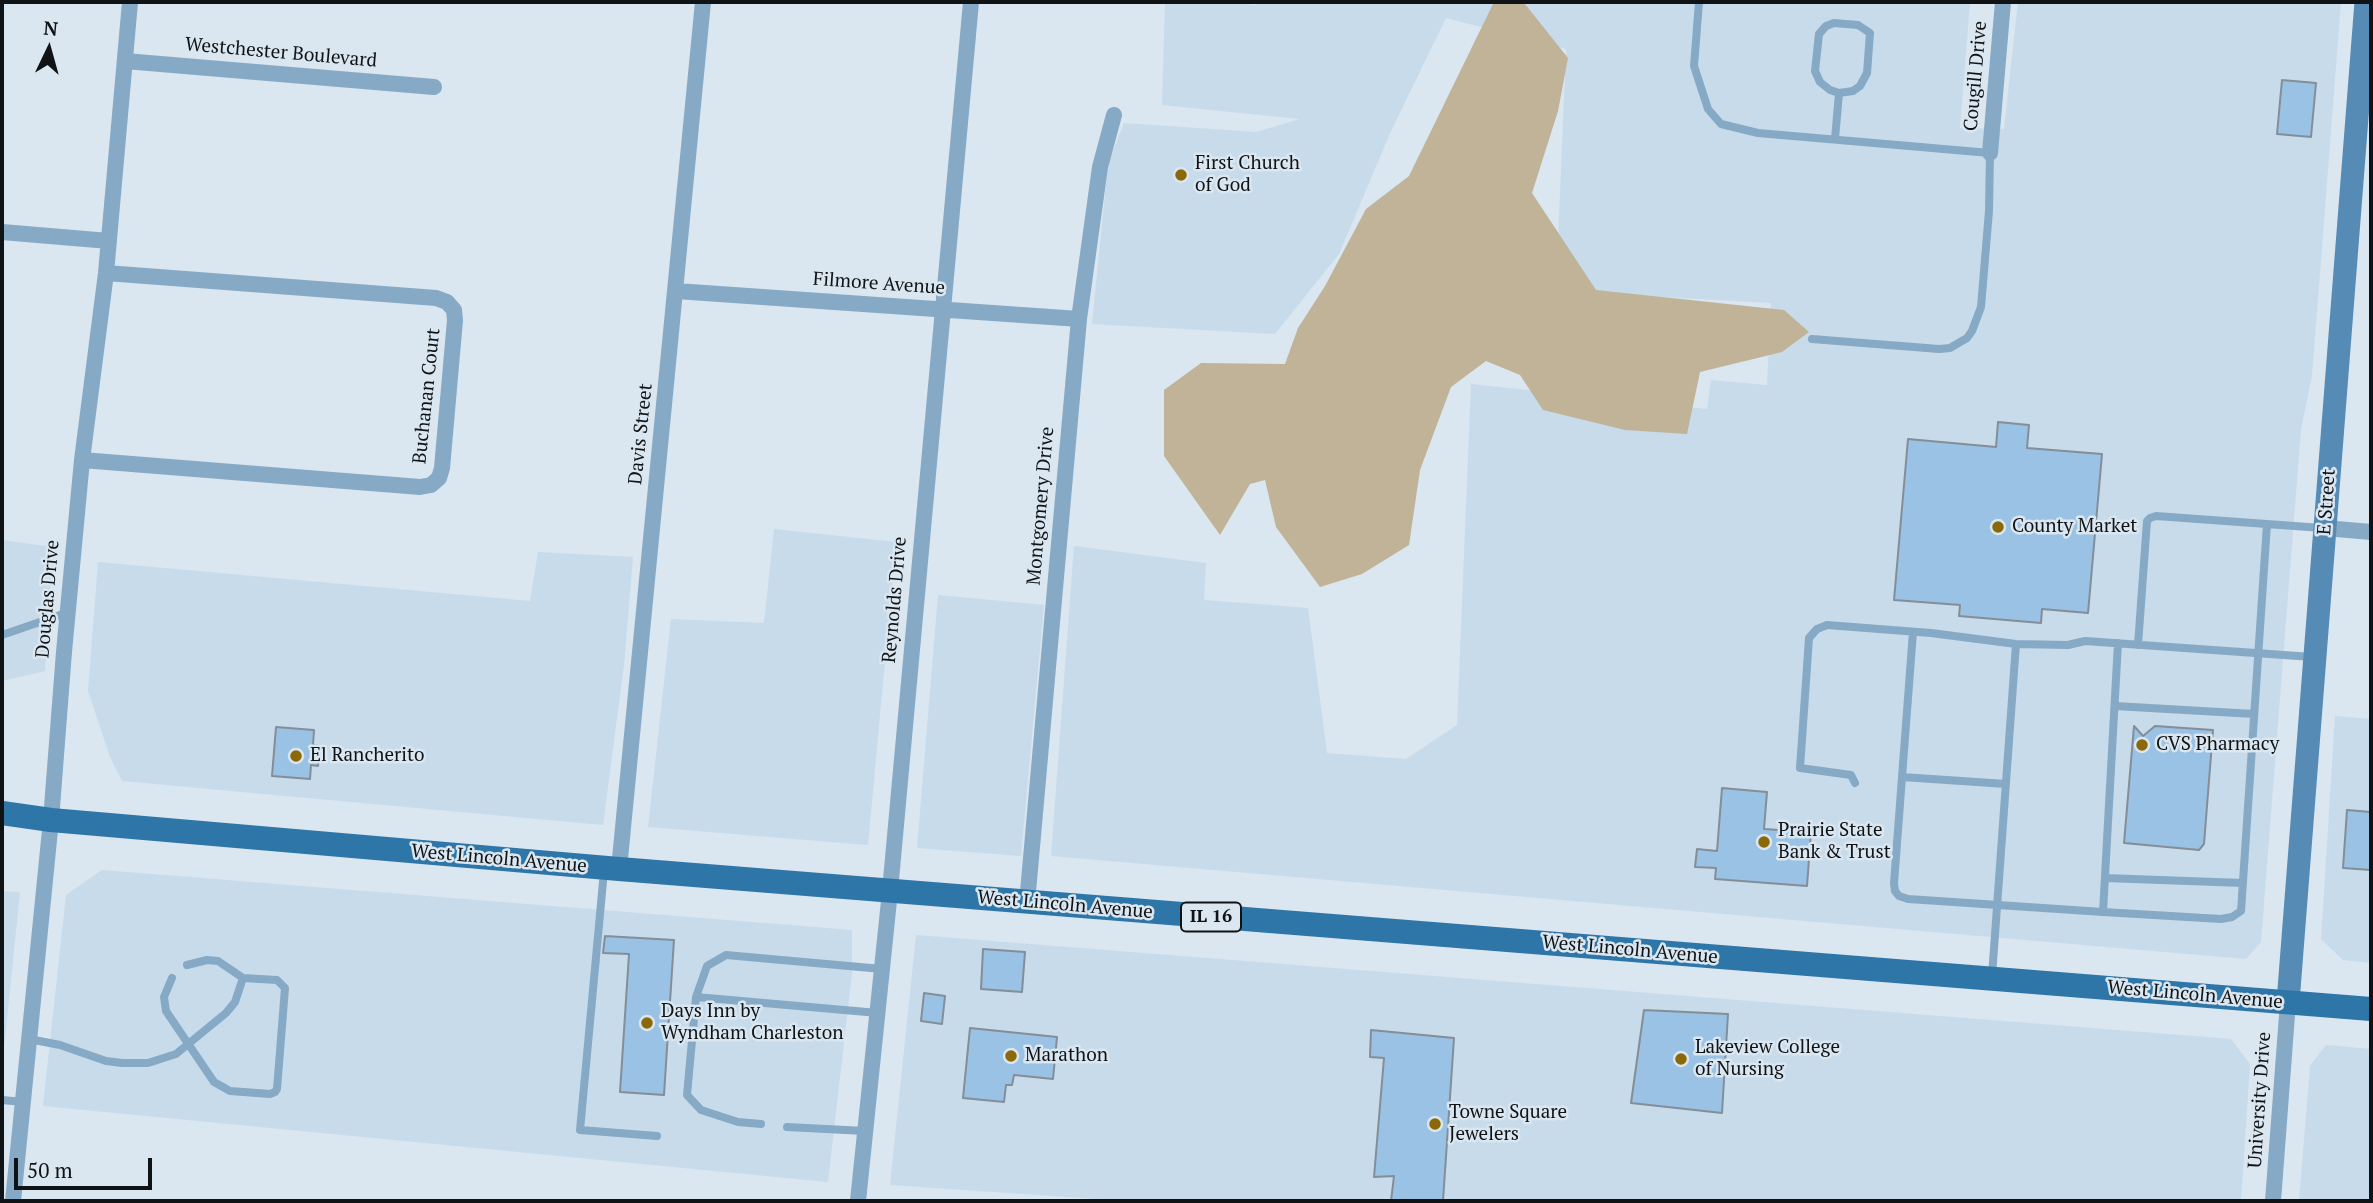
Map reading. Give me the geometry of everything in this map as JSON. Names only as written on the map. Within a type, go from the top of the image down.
[{"type":"main road","name":"IL 16","points":[[2,813],[51,820]]},
{"type":"main road","name":"IL 16","points":[[2,820],[51,820]]},
{"type":"main road","name":"West Lincoln Avenue","points":[[51,820],[1027,903],[2371,1009]]},
{"type":"street","name":"Douglas Drive","points":[[13,1201],[51,820],[82,460],[106,273],[130,2]]},
{"type":"street","name":"Davis Street","points":[[612,869],[676,291],[704,2]]},
{"type":"street","name":"Reynolds Drive","points":[[858,1201],[890,891],[971,2]]},
{"type":"street","name":"Cougill Drive","points":[[1990,153],[2003,2]]},
{"type":"street","name":"E Street","points":[[2288,1002],[2325,528],[2363,156],[2366,2]]},
{"type":"street","name":"Westchester Boulevard","points":[[125,61],[435,87]]},
{"type":"street","name":"Montgomery Drive","points":[[1027,903],[1079,319],[1100,167],[1114,115]]},
{"type":"street","points":[[2,232],[109,241]]},
{"type":"street","name":"Buchanan Court","points":[[82,460],[420,487],[431,485],[439,478],[442,468],[455,320],[454,310],[447,302],[436,298],[106,273]]},
{"type":"street","name":"Filmore Avenue","points":[[676,291],[1079,319]]},
{"type":"street","points":[[2325,528],[2371,532]]},
{"type":"street","name":"University Drive","points":[[2273,1201],[2288,1002]]},
{"type":"lane","points":[[1699,2],[1694,66],[1708,109],[1721,124],[1758,133],[1990,153],[1989,211],[1981,307],[1967,338],[1950,348],[1939,349],[1812,339]]},
{"type":"lane","points":[[1834,23],[1858,25],[1870,33],[1867,73],[1860,86],[1853,91],[1839,93],[1820,82],[1815,71],[1819,34],[1826,26],[1834,23]]},
{"type":"lane","points":[[1835,139],[1839,93]]},
{"type":"lane","points":[[2138,645],[2147,521],[2150,518],[2325,528]]},
{"type":"lane","points":[[1913,632],[1895,891],[1899,896],[1908,899],[2103,912],[2221,919],[2232,917],[2242,911],[2267,524]]},
{"type":"lane","points":[[2,635],[69,612]]},
{"type":"lane","points":[[1855,783],[1851,775],[1800,768],[1809,638],[1817,629],[1827,625],[2015,644],[2068,645],[2085,641],[2315,657]]},
{"type":"lane","points":[[2103,912],[2118,643]]},
{"type":"lane","points":[[1992,979],[2015,644]]},
{"type":"lane","points":[[2115,706],[2254,714]]},
{"type":"lane","points":[[1902,777],[2006,784]]},
{"type":"lane","points":[[612,869],[580,1130],[657,1136]]},
{"type":"lane","points":[[2105,878],[2243,883]]},
{"type":"lane","points":[[761,1124],[738,1122],[701,1110],[687,1095],[696,997],[707,966],[726,955],[882,969]]},
{"type":"lane","points":[[172,978],[166,989],[164,1004],[214,1082],[245,1093],[275,1092],[284,984],[277,980],[243,978],[218,961],[207,960],[187,965]]},
{"type":"lane","points":[[29,1039],[60,1045],[106,1061],[148,1063],[164,1059],[188,1045],[226,1013],[235,1002],[243,978]]},
{"type":"lane","points":[[696,997],[878,1013]]},
{"type":"lane","points":[[2,1100],[23,1102]]},
{"type":"lane","points":[[787,1127],[865,1131]]},
{"type":"shaded area","points":[[1165,2],[1256,5],[1257,2],[1970,2],[1960,128],[2004,129],[2018,2],[2341,2],[2312,376],[2301,429],[2261,942],[2246,959],[1051,856],[1074,546],[1206,563],[1204,600],[1308,608],[1327,753],[1406,759],[1457,725],[1471,384],[1707,409],[1711,380],[1767,385],[1771,303],[1556,291],[1566,49],[1446,18],[1391,131],[1339,254],[1275,334],[1092,324],[1108,163],[1124,123],[1256,132],[1300,119],[1162,105]]},
{"type":"shaded area","points":[[1494,2],[1525,4],[1568,58],[1558,111],[1532,193],[1596,290],[1784,310],[1809,332],[1782,352],[1700,372],[1687,434],[1625,430],[1543,410],[1520,375],[1486,361],[1451,387],[1420,470],[1409,545],[1362,574],[1320,587],[1276,527],[1265,480],[1250,484],[1220,535],[1164,456],[1164,390],[1201,363],[1285,364],[1298,328],[1325,286],[1366,209],[1409,176]]},
{"type":"shaded area","points":[[774,529],[896,542],[868,845],[648,827],[671,619],[764,623]]},
{"type":"shaded area","points":[[2,540],[53,547],[45,671],[2,681]]},
{"type":"shaded area","points":[[538,552],[633,557],[624,665],[603,825],[122,781],[110,757],[88,691],[98,562],[530,601]]},
{"type":"shaded area","points":[[938,595],[1044,605],[1021,856],[917,848]]},
{"type":"shaded area","points":[[2335,716],[2371,719],[2371,963],[2343,960],[2321,939]]},
{"type":"shaded area","points":[[102,870],[852,930],[852,973],[828,1182],[43,1106],[66,895]]},
{"type":"shaded area","points":[[2,891],[20,892],[2,1067]]},
{"type":"shaded area","points":[[916,935],[2231,1039],[2250,1064],[2241,1201],[1127,1201],[890,1185]]},
{"type":"shaded area","points":[[2326,1045],[2371,1049],[2371,1201],[2299,1201],[2310,1066]]},
{"type":"building","points":[[2282,80],[2316,83],[2311,137],[2277,134]]},
{"type":"building","name":"County Market","points":[[1998,422],[2029,425],[2027,448],[2102,454],[2088,613],[2042,609],[2041,623],[1959,616],[1960,605],[1894,600],[1908,439],[1996,447]]},
{"type":"building","name":"CVS Pharmacy","points":[[2134,726],[2143,736],[2155,726],[2213,730],[2204,844],[2199,850],[2124,843]]},
{"type":"building","name":"El Rancherito","points":[[276,727],[314,730],[313,745],[320,746],[318,766],[311,765],[310,779],[272,776]]},
{"type":"building","name":"Prairie State Bank & Trust","points":[[1722,788],[1767,792],[1764,829],[1811,832],[1807,886],[1715,879],[1716,868],[1695,867],[1697,849],[1717,851]]},
{"type":"building","points":[[2347,810],[2371,812],[2371,870],[2343,868]]},
{"type":"building","name":"Days Inn by Wyndham Charleston","points":[[605,936],[674,940],[664,1095],[620,1092],[629,954],[603,953]]},
{"type":"building","name":"Marathon","points":[[983,949],[1025,952],[1022,992],[981,989]]},
{"type":"building","points":[[924,993],[945,996],[942,1024],[921,1021]]},
{"type":"building","name":"Lakeview College of Nursing","points":[[1644,1010],[1728,1014],[1722,1113],[1631,1103]]},
{"type":"building","name":"Marathon","points":[[970,1028],[1057,1037],[1053,1079],[1014,1075],[1012,1085],[1006,1085],[1004,1102],[963,1098]]},
{"type":"building","points":[[1371,1030],[1454,1038],[1443,1201],[1391,1201],[1394,1176],[1374,1177],[1384,1058],[1370,1057]]},
{"type":"place","name":"First Church of God","points":[[1181,175]]},
{"type":"place","name":"County Market","points":[[1998,527]]},
{"type":"place","name":"CVS Pharmacy","points":[[2142,745]]},
{"type":"place","name":"El Rancherito","points":[[296,756]]},
{"type":"place","name":"Prairie State Bank & Trust","points":[[1764,842]]},
{"type":"place","name":"Days Inn by Wyndham Charleston","points":[[647,1023]]},
{"type":"place","name":"Marathon","points":[[1011,1056]]},
{"type":"place","name":"Lakeview College of Nursing","points":[[1681,1059]]},
{"type":"place","name":"Towne Square Jewelers","points":[[1435,1124]]}]
